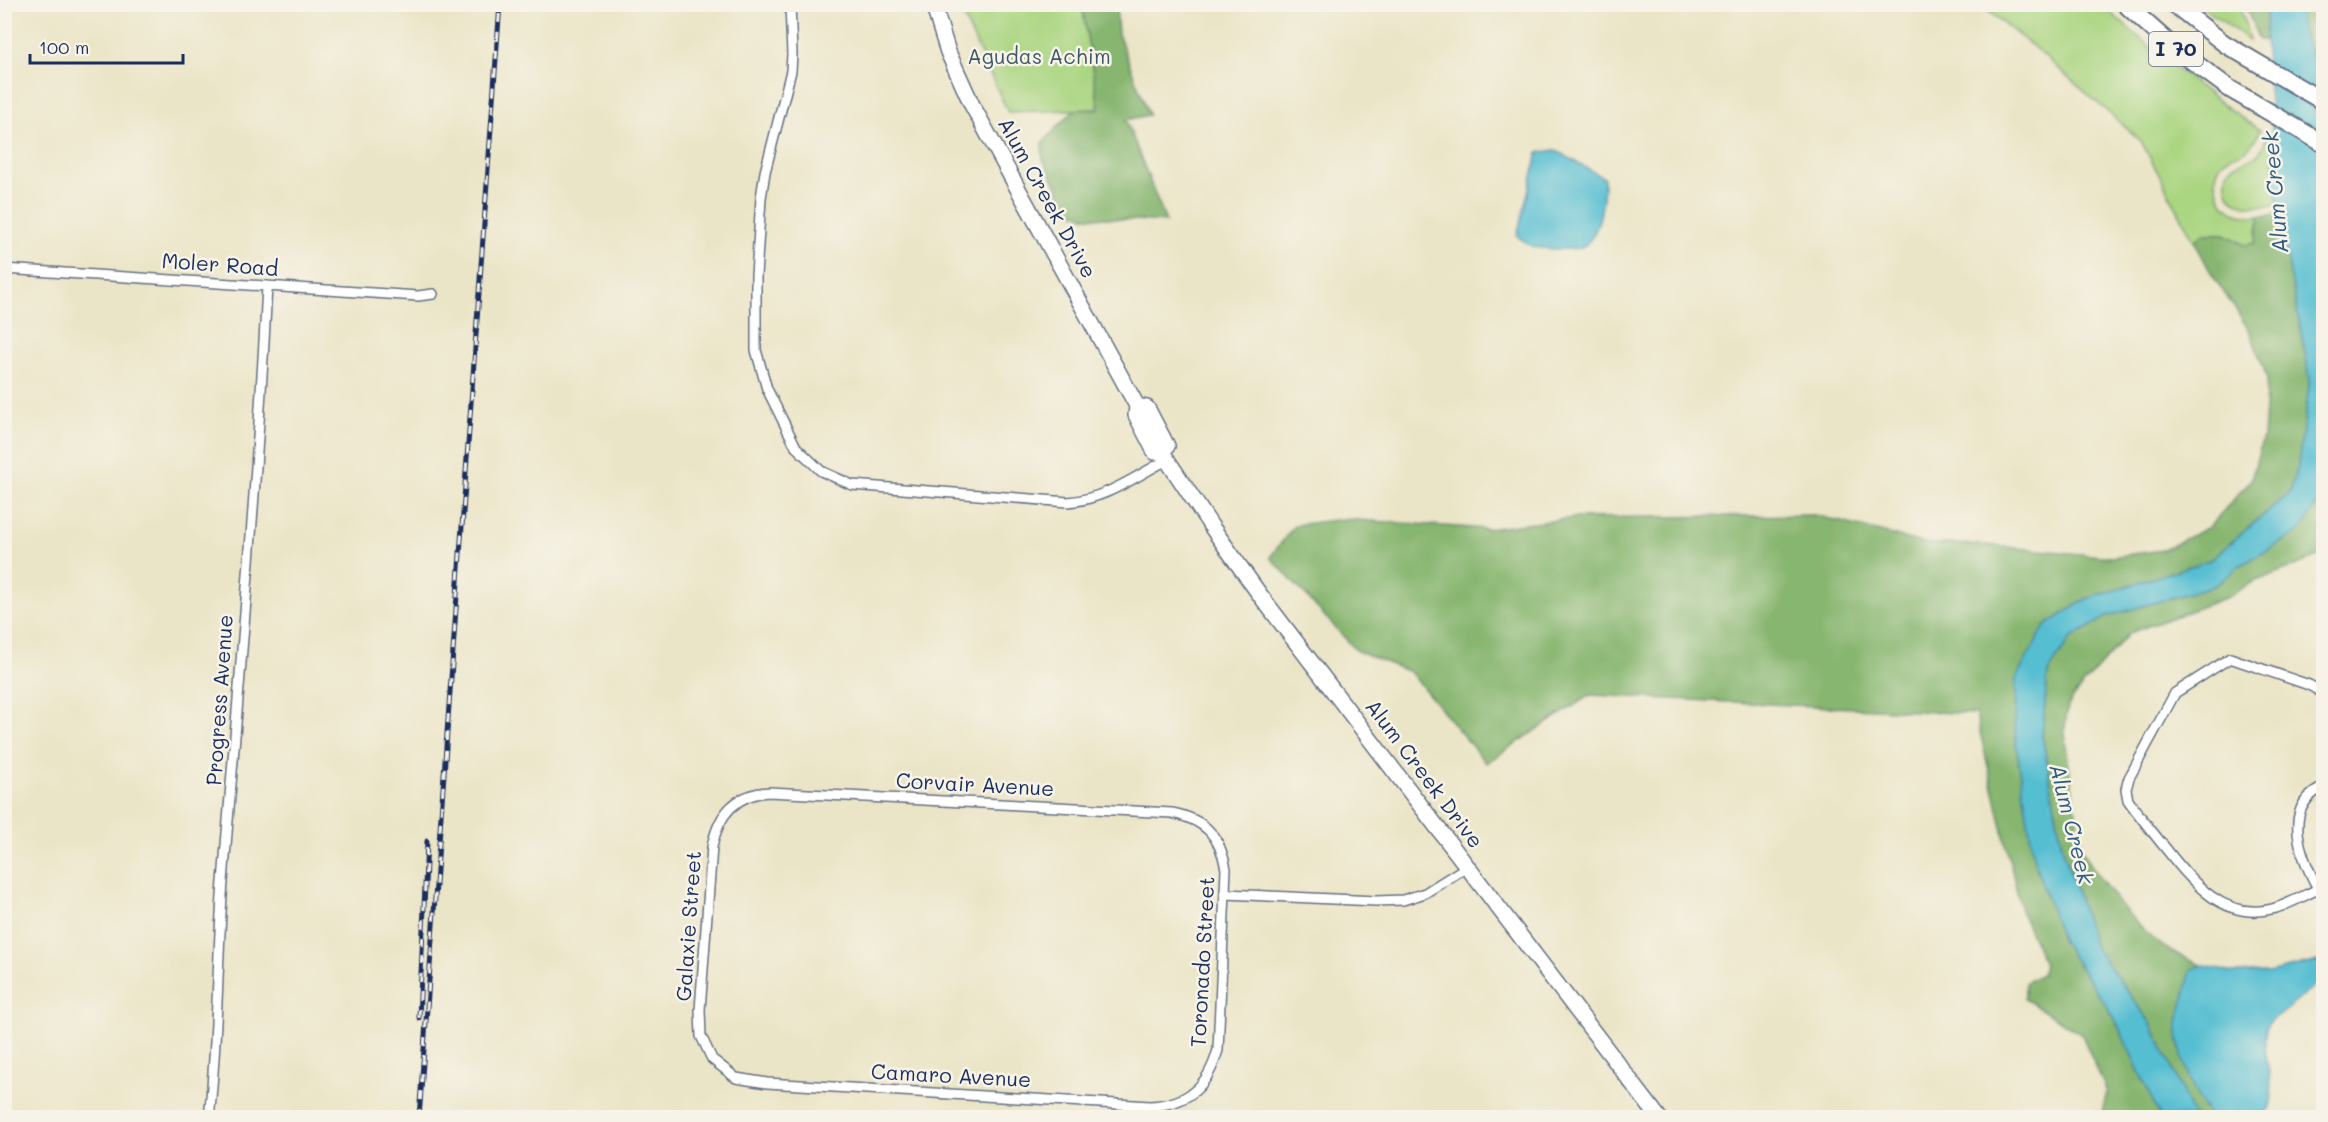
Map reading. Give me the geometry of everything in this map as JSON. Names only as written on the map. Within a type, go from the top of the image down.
[{"type":"highway","name":"I 70","points":[[2125,4],[2180,51],[2230,89],[2324,144]]},
{"type":"highway","name":"I 70","points":[[2174,4],[2225,44],[2324,102]]},
{"type":"main road","name":"Alum Creek Drive","points":[[933,4],[948,52],[972,105],[1137,406],[1136,415],[1155,452],[1165,456],[1254,586],[1659,1118]]},
{"type":"street","points":[[790,4],[792,54],[761,198],[755,318],[756,350],[762,375],[783,424],[796,447],[821,471],[852,485],[1068,502],[1089,499],[1121,486],[1165,456]]},
{"type":"street","name":"Moler Road","points":[[4,269],[418,296],[433,294]]},
{"type":"street","name":"Progress Avenue","points":[[209,1118],[223,885],[234,765],[267,286]]},
{"type":"street","points":[[2318,889],[2272,909],[2251,910],[2226,906],[2204,892],[2185,873],[2128,800],[2126,789],[2129,778],[2175,693],[2230,658],[2309,685],[2324,696]]},
{"type":"street","points":[[2324,787],[2308,798],[2297,820],[2297,834],[2318,889],[2324,898]]},
{"type":"street","name":"Corvair Avenue","points":[[738,801],[753,794],[769,792],[1172,813],[1190,818],[1208,829]]},
{"type":"street","name":"Galaxie Street","points":[[712,1059],[701,1036],[700,1010],[712,847],[719,821],[738,801]]},
{"type":"street","name":"Toronado Street","points":[[1192,1094],[1209,1074],[1218,1050],[1226,869],[1221,847],[1208,829]]},
{"type":"street","points":[[1226,894],[1376,902],[1403,900],[1425,893],[1468,866]]},
{"type":"street","name":"Camaro Avenue","points":[[712,1059],[736,1078],[767,1083],[1150,1106],[1172,1104],[1192,1094]]},
{"type":"green space","name":"Agudas Achim","points":[[958,5],[1082,5],[1099,109],[1008,112]]},
{"type":"green space","points":[[1082,5],[1116,5],[1118,34],[1149,115],[1126,120],[1166,222],[1087,217],[1069,211],[1043,159],[1042,143],[1074,110],[1099,109]]},
{"type":"green space","points":[[1969,5],[2102,5],[2178,70],[2260,130],[2247,149],[2224,160],[2216,175],[2220,197],[2227,207],[2236,213],[2260,216],[2255,243],[2245,245],[2225,234],[2203,234],[2194,241],[2141,141],[2036,49],[1988,11]]},
{"type":"green space","points":[[2199,5],[2240,5],[2249,40],[2205,9]]},
{"type":"green space","points":[[2245,5],[2267,5],[2265,40],[2259,40]]},
{"type":"green space","points":[[2297,5],[2323,5],[2323,75],[2320,74],[2304,38]]},
{"type":"green space","points":[[2268,134],[2271,136],[2278,204],[2258,206],[2240,203],[2228,193],[2227,172],[2258,154]]},
{"type":"green space","points":[[2279,214],[2310,379],[2298,466],[2290,493],[2210,560],[2086,599],[2045,626],[2015,736],[2034,860],[2062,941],[2114,1017],[2160,1117],[2101,1117],[2107,1092],[2082,1035],[2025,999],[2025,983],[2042,974],[2044,963],[2022,914],[1976,714],[1590,695],[1486,763],[1410,672],[1357,651],[1270,557],[1295,525],[1344,519],[1487,529],[1573,518],[1815,515],[1922,543],[1985,545],[2111,557],[2163,550],[2209,527],[2251,480],[2263,437],[2267,378],[2250,331],[2213,276],[2194,241],[2203,234],[2225,234],[2245,245],[2255,243],[2260,216]]},
{"type":"green space","points":[[2323,493],[2323,555],[2251,583],[2228,597],[2129,633],[2076,693],[2068,706],[2064,733],[2081,846],[2108,889],[2146,932],[2171,951],[2201,965],[2191,970],[2203,1108],[2211,1117],[2194,1117],[2152,1025],[2094,946],[2062,846],[2042,735],[2048,672],[2070,639],[2108,616],[2216,585],[2239,566],[2300,532]]},
{"type":"water","points":[[2267,5],[2297,5],[2304,38],[2320,74],[2323,165],[2321,206],[2324,252],[2323,493],[2300,532],[2239,566],[2216,585],[2108,616],[2070,639],[2048,672],[2042,735],[2062,846],[2094,946],[2152,1025],[2194,1117],[2160,1117],[2114,1017],[2062,941],[2034,860],[2015,736],[2016,678],[2045,626],[2086,599],[2210,560],[2290,493],[2298,466],[2310,379],[2279,214],[2265,40]]},
{"type":"water","points":[[1555,150],[1604,178],[1602,205],[1597,225],[1588,242],[1579,248],[1538,248],[1517,236],[1538,153]]},
{"type":"water","points":[[2323,960],[2323,979],[2269,1023],[2265,1034],[2265,1047],[2272,1091],[2271,1103],[2267,1112],[2252,1118],[2211,1117],[2193,1087],[2183,1060],[2178,1035],[2180,1011],[2191,970],[2201,965],[2233,973],[2268,973]]},
{"type":"railway","points":[[419,1118],[500,4]]},
{"type":"railway","points":[[419,1018],[427,841]]},
{"type":"water label","name":"Alum Creek","points":[[2275,192]]},
{"type":"water label","name":"Alum Creek","points":[[2072,824]]}]
